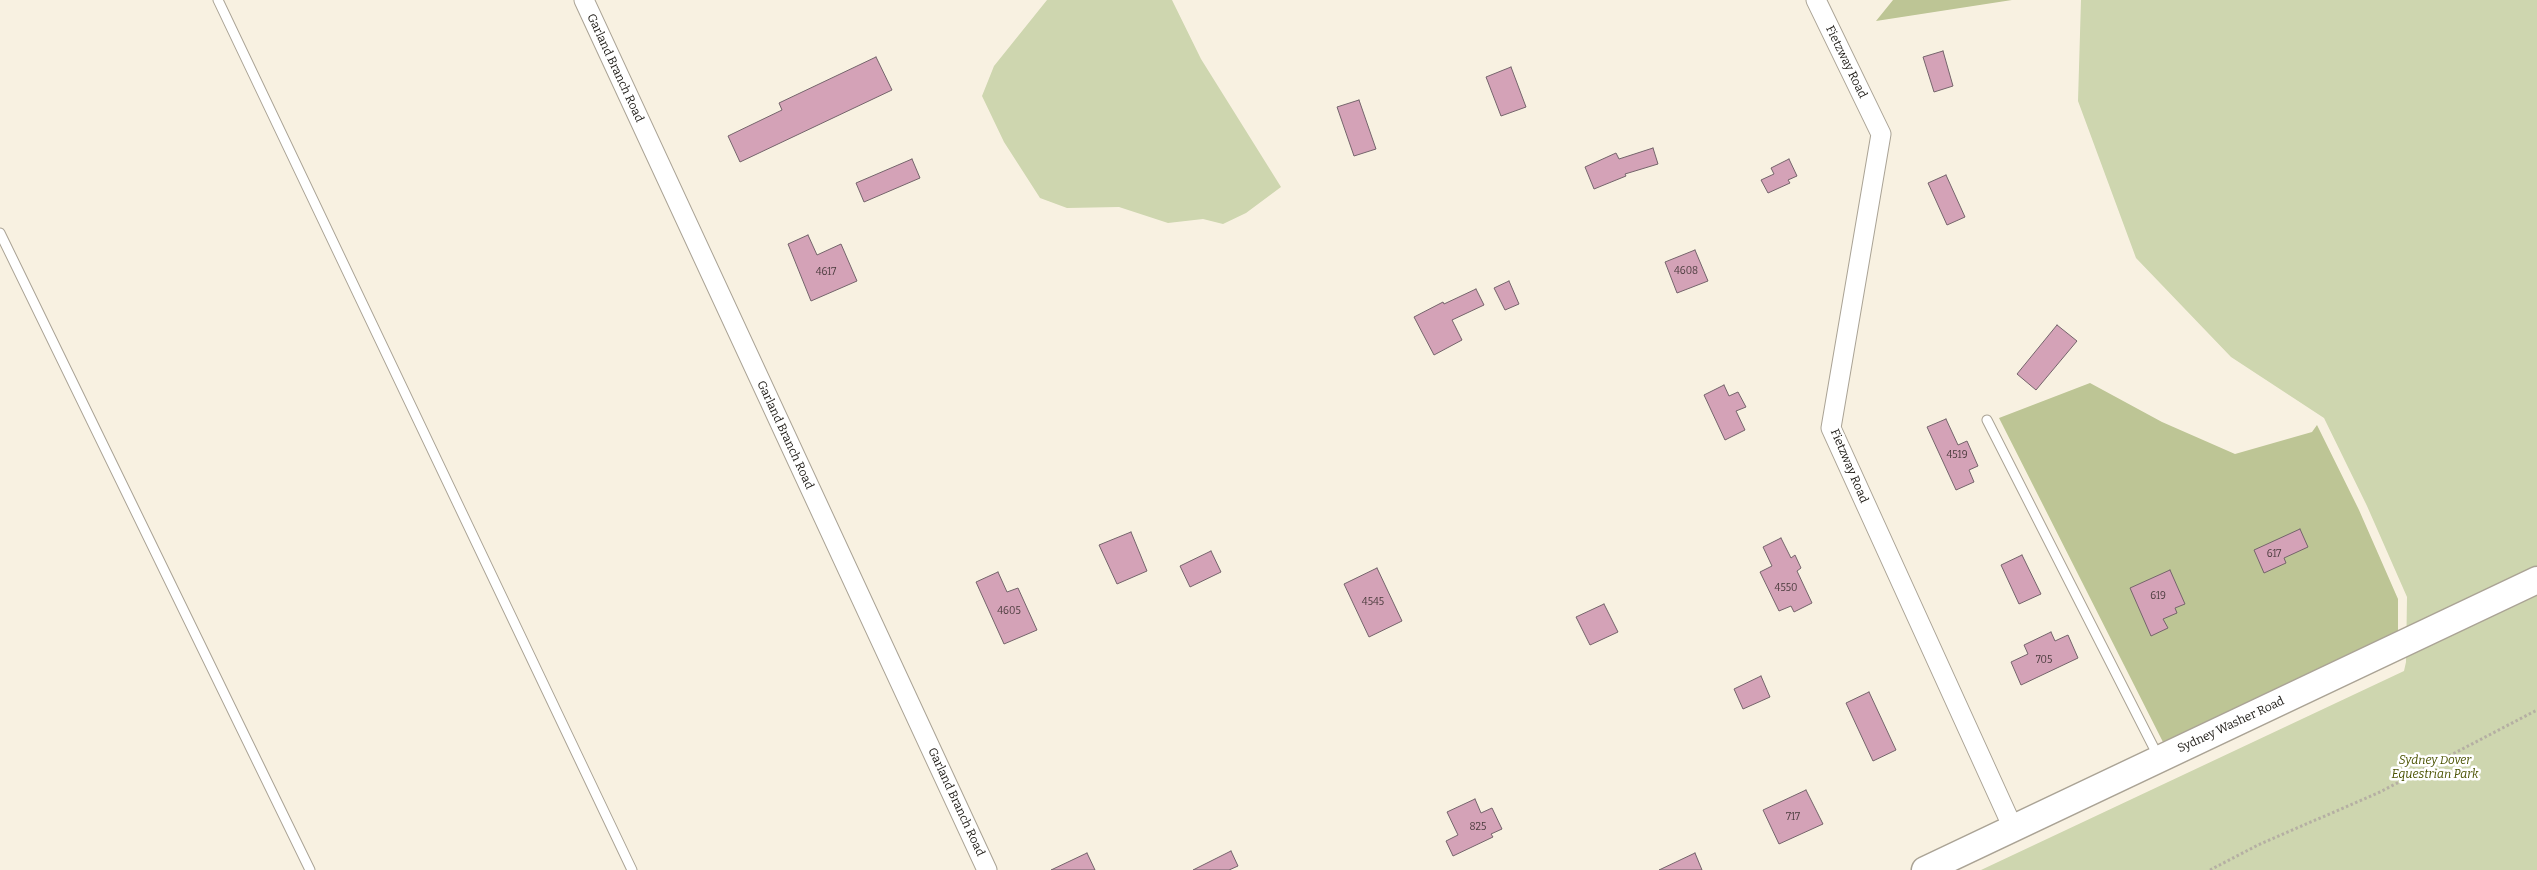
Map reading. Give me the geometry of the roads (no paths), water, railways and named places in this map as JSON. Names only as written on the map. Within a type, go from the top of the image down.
[{"type":"street","name":"Garland Branch Road","points":[[584,0],[987,870]]},
{"type":"street","name":"Fietzway Road","points":[[1816,0],[1881,134],[1831,428],[2013,828]]},
{"type":"street","name":"Sydney Washer Road","points":[[1925,870],[2537,580]]},
{"type":"lane","points":[[218,0],[632,870]]},
{"type":"lane","points":[[0,233],[310,870]]},
{"type":"lane","points":[[1987,420],[2160,759]]},
{"type":"park label","name":"Sydney Dover Equestrian Park","points":[[2435,768]]}]
